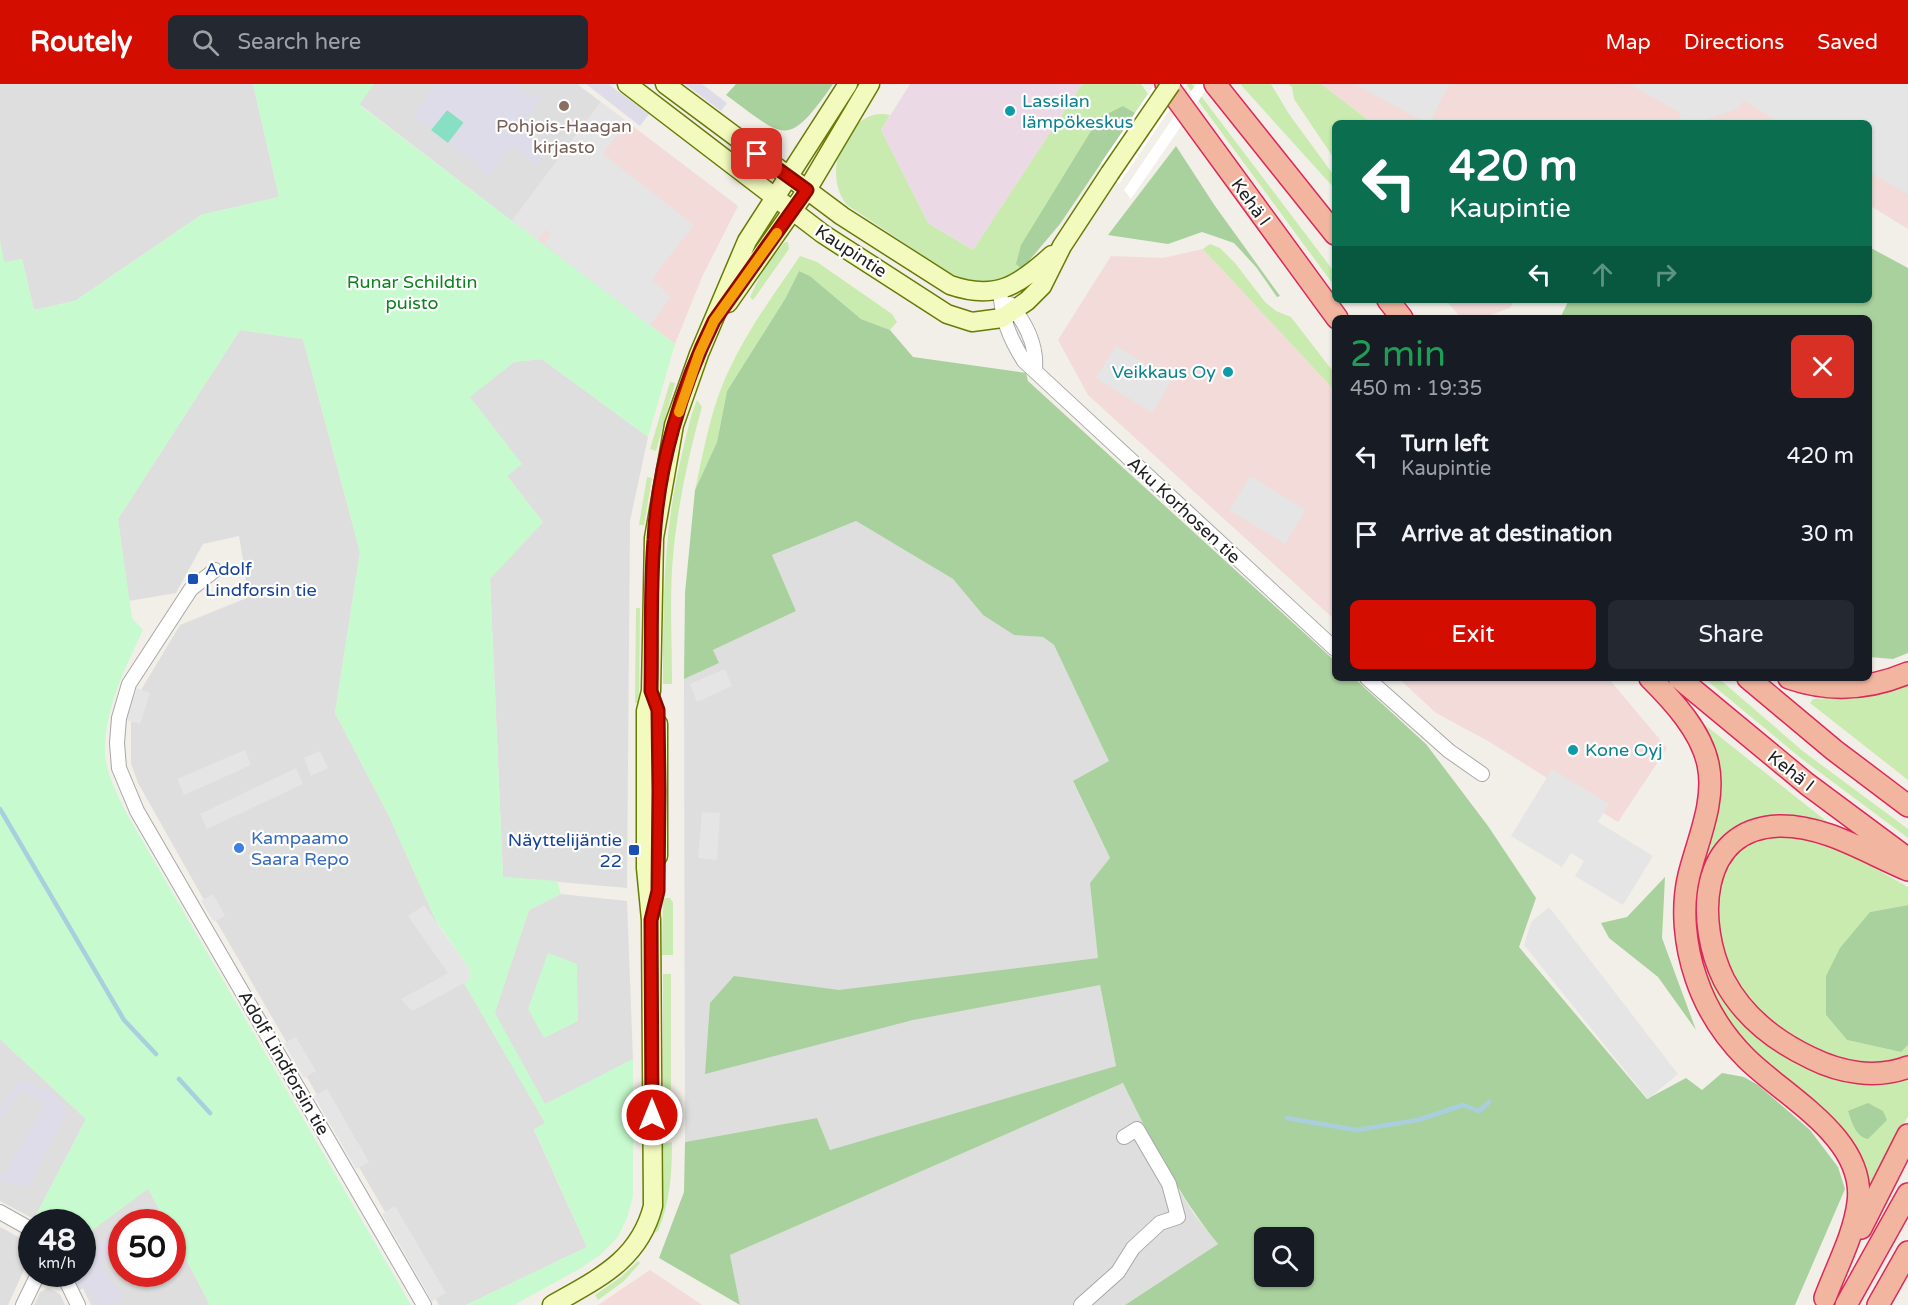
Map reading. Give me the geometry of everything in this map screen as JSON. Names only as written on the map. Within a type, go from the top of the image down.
[{"type":"highway","name":"Kehä I","points":[[1166,84],[1335,315]]},
{"type":"highway","points":[[1215,84],[1332,230]]},
{"type":"highway","points":[[1390,303],[1400,315]]},
{"type":"highway","points":[[1798,681],[1813,686],[1842,688],[1872,685],[1908,673]]},
{"type":"highway","points":[[1653,681],[1668,696],[1689,725],[1708,762],[1711,784],[1707,811],[1689,878],[1685,908],[1688,943],[1696,979],[1708,1007],[1730,1040],[1762,1073],[1826,1127],[1848,1156],[1858,1185],[1856,1216],[1824,1301]]},
{"type":"highway","name":"Kehä I","points":[[1683,681],[1798,777],[1908,859]]},
{"type":"highway","points":[[1752,681],[1834,750],[1908,806]]},
{"type":"highway","points":[[1908,870],[1823,833],[1791,827],[1763,828],[1734,843],[1724,854],[1715,867],[1706,903],[1711,945],[1725,980],[1750,1016],[1764,1029],[1799,1052],[1839,1070],[1881,1074],[1908,1067]]},
{"type":"highway","points":[[1824,1301],[1908,1135]]},
{"type":"highway","points":[[1846,1305],[1908,1194]]},
{"type":"highway","points":[[1879,1305],[1908,1252]]},
{"type":"highway","points":[[1879,1305],[1908,1265]]},
{"type":"main road","name":"Kaupintie","points":[[627,84],[775,195],[792,211],[947,314],[972,322],[1009,314]]},
{"type":"main road","name":"Kaupintie","points":[[665,84],[807,190],[951,285],[969,292],[999,290]]},
{"type":"main road","points":[[552,1305],[590,1284],[633,1250],[644,1233],[651,1214],[654,1188],[651,920],[658,891],[659,791],[658,710],[651,691],[653,550],[659,500],[674,425],[699,354],[747,240],[848,84]]},
{"type":"main road","points":[[714,321],[807,190],[870,84]]},
{"type":"main road","points":[[1009,314],[1042,285],[1062,246],[1171,84]]},
{"type":"main road","points":[[999,290],[1023,280],[1062,246]]},
{"type":"street","name":"Aku Korhosen tie","points":[[999,290],[1009,314],[1008,336],[1024,361],[1035,369],[1062,399],[1332,646]]},
{"type":"street","name":"Adolf Lindforsin tie","points":[[215,570],[191,589],[129,684],[119,718],[119,768],[137,811],[424,1305]]},
{"type":"street","points":[[1370,681],[1449,751],[1482,774]]},
{"type":"street","points":[[1081,1305],[1118,1272],[1140,1242],[1160,1223],[1178,1217],[1169,1184],[1137,1129],[1124,1137]]},
{"type":"street","points":[[0,1212],[18,1222]]},
{"type":"street","points":[[23,1305],[32,1287]]},
{"type":"street","points":[[69,1287],[78,1305]]},
{"type":"shaded area","points":[[0,84],[253,84],[279,197],[201,215],[75,301],[34,310],[22,259],[4,263],[0,241]]},
{"type":"shaded area","points":[[374,84],[577,84],[601,102],[512,221],[359,104]]},
{"type":"shaded area","points":[[435,84],[514,84],[533,98],[536,94],[542,98],[520,127],[548,149],[536,165],[511,146],[489,175],[448,143],[464,122],[447,110],[431,130],[412,116]]},
{"type":"shaded area","points":[[586,84],[608,84],[649,114],[640,126]]},
{"type":"shaded area","points":[[685,84],[702,84],[727,103],[721,111]]},
{"type":"shaded area","points":[[910,84],[1082,84],[973,250],[928,223],[881,130]]},
{"type":"shaded area","points":[[1321,84],[1908,84],[1908,229],[1872,207],[1872,120],[1368,120]]},
{"type":"shaded area","points":[[1355,84],[1450,84],[1431,120],[1421,120]]},
{"type":"shaded area","points":[[1629,84],[1908,84],[1908,194],[1872,174],[1872,120],[1776,120],[1744,101],[1738,109],[1704,120],[1679,120],[1681,113]]},
{"type":"shaded area","points":[[601,102],[738,206],[702,277],[675,344],[512,221]]},
{"type":"shaded area","points":[[601,102],[627,122],[603,154],[694,225],[652,279],[671,297],[650,326],[544,244],[551,234],[546,230],[538,240],[512,221]]},
{"type":"shaded area","points":[[1203,249],[1332,388],[1332,617],[1088,395],[1058,340],[1111,256],[1163,258]]},
{"type":"shaded area","points":[[1448,303],[1512,303],[1510,308],[1490,315],[1458,315]]},
{"type":"shaded area","points":[[240,330],[303,339],[360,552],[335,713],[389,816],[464,983],[546,1124],[534,1130],[587,1247],[466,1305],[439,1305],[204,900],[138,783],[131,763],[131,721],[141,690],[180,625],[249,597],[239,536],[203,544],[176,593],[129,601],[118,519]]},
{"type":"shaded area","points":[[1116,346],[1172,380],[1152,413],[1096,378]]},
{"type":"shaded area","points":[[542,359],[648,437],[630,521],[627,888],[503,877],[490,578],[543,522],[507,476],[521,464],[469,397],[514,362]]},
{"type":"shaded area","points":[[1250,476],[1306,510],[1285,544],[1229,510]]},
{"type":"shaded area","points":[[856,521],[953,579],[983,615],[1014,635],[1043,637],[1054,645],[1110,761],[1073,782],[1110,858],[1098,958],[1100,985],[1116,1066],[830,1150],[817,1118],[685,1142],[684,679],[718,663],[713,650],[796,611],[772,555]]},
{"type":"shaded area","points":[[725,669],[732,686],[697,702],[690,684]]},
{"type":"shaded area","points":[[1401,681],[1611,681],[1667,748],[1618,822],[1488,741],[1436,713]]},
{"type":"shaded area","points":[[137,688],[150,693],[140,724],[126,720]]},
{"type":"shaded area","points":[[245,750],[251,765],[184,795],[177,779]]},
{"type":"shaded area","points":[[320,751],[328,768],[311,776],[304,758]]},
{"type":"shaded area","points":[[296,768],[303,784],[207,829],[200,814]]},
{"type":"shaded area","points":[[1552,769],[1609,804],[1598,822],[1653,856],[1623,905],[1575,876],[1584,861],[1571,853],[1562,867],[1511,836]]},
{"type":"shaded area","points":[[702,812],[720,813],[717,860],[698,858]]},
{"type":"shaded area","points":[[213,894],[225,916],[214,922],[201,901]]},
{"type":"shaded area","points":[[561,894],[627,901],[633,1059],[545,1105],[494,1013],[529,910]]},
{"type":"shaded area","points":[[424,905],[468,967],[470,980],[412,1011],[401,999],[448,973],[408,916]]},
{"type":"shaded area","points":[[1549,907],[1678,1074],[1648,1099],[1524,945],[1531,922]]},
{"type":"shaded area","points":[[296,1037],[316,1071],[304,1078],[284,1043]]},
{"type":"shaded area","points":[[0,1039],[86,1119],[39,1209],[18,1211],[0,1201]]},
{"type":"shaded area","points":[[19,1078],[50,1092],[67,1111],[32,1180],[24,1185],[15,1186],[0,1181],[0,1174],[3,1175],[45,1104],[20,1089],[0,1122],[0,1111]]},
{"type":"shaded area","points":[[1123,1083],[1161,1160],[1194,1214],[1218,1244],[1125,1305],[740,1305],[730,1255]]},
{"type":"shaded area","points":[[327,1089],[369,1162],[356,1169],[314,1096]]},
{"type":"shaded area","points":[[148,1188],[159,1209],[120,1209]]},
{"type":"shaded area","points":[[395,1206],[446,1293],[432,1301],[382,1214]]},
{"type":"shaded area","points":[[108,1218],[108,1287],[186,1287],[186,1259],[210,1305],[91,1305],[82,1287],[96,1287],[96,1227]]},
{"type":"shaded area","points":[[0,1227],[18,1237],[18,1283],[8,1305],[0,1305]]},
{"type":"shaded area","points":[[108,1236],[108,1257],[99,1264],[108,1276],[108,1287],[116,1287],[124,1297],[115,1305],[97,1305],[88,1287],[96,1287],[96,1246]]},
{"type":"shaded area","points":[[650,1270],[702,1305],[598,1305]]},
{"type":"shaded area","points":[[70,1287],[85,1287],[73,1294]]},
{"type":"shaded area","points":[[48,1288],[60,1294],[65,1305],[34,1305],[40,1292]]},
{"type":"green space","name":"Runar Schildtin puisto","points":[[253,84],[374,84],[359,105],[675,344],[648,437],[542,359],[514,362],[470,397],[522,464],[507,476],[543,522],[490,579],[503,877],[557,881],[561,894],[529,910],[495,1013],[545,1104],[633,1059],[633,1196],[627,1218],[618,1237],[600,1255],[581,1268],[514,1305],[466,1305],[587,1247],[534,1129],[545,1123],[464,983],[470,979],[468,967],[435,919],[389,816],[335,713],[360,552],[303,339],[240,330],[118,519],[132,618],[143,630],[123,673],[113,702],[106,733],[105,757],[112,783],[127,814],[411,1305],[210,1305],[186,1259],[186,1209],[159,1209],[148,1189],[121,1209],[108,1209],[108,1219],[96,1227],[96,1209],[39,1209],[86,1119],[0,1039],[0,241],[4,262],[22,259],[34,310],[75,301],[201,215],[279,197]]},
{"type":"green space","points":[[736,84],[833,84],[805,120],[794,128],[784,130],[761,121],[726,95]]},
{"type":"green space","points":[[1082,84],[1141,84],[1148,94],[1135,113],[1123,106],[1022,269],[1004,278],[978,281],[950,273],[847,205],[839,191],[836,176],[837,159],[851,130],[862,120],[875,115],[890,115],[881,130],[928,223],[973,250]]},
{"type":"green space","points":[[1186,84],[1192,84],[1332,269],[1332,283]]},
{"type":"green space","points":[[1240,84],[1271,84],[1289,114],[1332,173],[1332,186]]},
{"type":"green space","points":[[1288,84],[1321,84],[1368,120],[1332,120],[1332,156],[1294,99],[1292,87]]},
{"type":"green space","points":[[1123,106],[1135,113],[1060,224],[1022,269],[1016,264],[1021,245],[1099,118]]},
{"type":"green space","points":[[447,110],[464,123],[448,143],[431,130]]},
{"type":"green space","points":[[1176,146],[1215,206],[1280,296],[1277,297],[1256,267],[1234,243],[1202,232],[1168,244],[1108,235]]},
{"type":"green space","points":[[785,242],[788,242],[789,249],[753,300],[750,297],[765,266]]},
{"type":"green space","points":[[1210,244],[1220,248],[1235,263],[1265,302],[1276,311],[1291,317],[1332,370],[1332,388],[1203,249]]},
{"type":"green space","points":[[1872,249],[1908,268],[1908,653],[1893,659],[1872,657],[1872,315],[1562,315],[1568,303],[1872,303]]},
{"type":"green space","points":[[800,256],[817,262],[892,314],[897,322],[890,330],[861,319],[810,276],[799,271],[785,299],[727,391],[717,442],[695,490],[713,414],[729,370],[753,326]]},
{"type":"green space","points":[[799,271],[810,276],[861,319],[890,330],[913,357],[1026,373],[1028,381],[1332,658],[1332,681],[1357,681],[1426,744],[1488,826],[1536,898],[1519,947],[1647,1099],[1686,1078],[1702,1090],[1722,1073],[1744,1077],[1758,1085],[1810,1130],[1838,1167],[1845,1189],[1795,1305],[1125,1305],[1218,1244],[1178,1187],[1123,1083],[730,1255],[740,1305],[659,1258],[684,1192],[685,1142],[817,1118],[830,1150],[1116,1066],[1100,985],[913,1020],[705,1074],[710,1003],[734,976],[839,990],[1098,958],[1090,883],[1110,858],[1073,781],[1109,761],[1054,645],[1043,637],[1014,635],[983,615],[953,579],[856,521],[772,555],[796,611],[713,650],[719,663],[684,679],[685,593],[695,490],[717,442],[727,391],[785,299]]},
{"type":"green space","points":[[670,382],[675,383],[656,451],[650,449]]},
{"type":"green space","points":[[697,400],[702,407],[683,487],[672,569],[672,684],[663,684],[667,542],[675,486]]},
{"type":"green space","points":[[647,477],[652,478],[644,525],[639,525]]},
{"type":"green space","points":[[636,608],[640,608],[639,703],[635,703]]},
{"type":"green space","points":[[1708,681],[1721,681],[1804,752],[1908,829],[1908,838],[1802,759]]},
{"type":"green space","points":[[1908,681],[1908,780],[1810,703],[1813,699],[1861,696]]},
{"type":"green space","points":[[1695,717],[1830,824],[1794,818],[1709,859],[1723,989],[1855,1080],[1877,1084],[1908,1077],[1908,1116],[1867,1195],[1865,1182],[1731,1027],[1716,1003],[1696,949],[1695,883],[1712,825]]},
{"type":"green space","points":[[1790,835],[1852,855],[1908,887],[1908,905],[1870,912],[1826,976],[1826,1015],[1847,1040],[1901,1052],[1908,1045],[1908,1059],[1864,1064],[1824,1055],[1798,1042],[1775,1026],[1756,1008],[1739,984],[1726,958],[1718,930],[1716,902],[1721,877],[1735,857],[1757,842]]},
{"type":"green space","points":[[1665,877],[1662,938],[1696,1030],[1658,977],[1609,938],[1601,923],[1627,917]]},
{"type":"green space","points":[[663,898],[670,898],[673,903],[673,955],[662,955]]},
{"type":"green space","points":[[1908,905],[1908,1045],[1901,1052],[1847,1040],[1826,1015],[1826,976],[1840,948],[1870,912]]},
{"type":"green space","points":[[548,953],[577,964],[578,1021],[544,1038],[528,1009]]},
{"type":"green space","points":[[663,974],[671,974],[671,1122],[663,1123]]},
{"type":"green space","points":[[1868,1103],[1883,1111],[1887,1120],[1868,1139],[1857,1132],[1848,1111]]},
{"type":"green space","points":[[672,1142],[668,1199],[658,1231],[654,1233],[663,1189],[663,1144]]},
{"type":"green space","points":[[638,1261],[640,1263],[624,1281],[598,1300],[595,1295],[621,1277]]},
{"type":"pier","points":[[1155,84],[1187,84],[1119,184],[1101,163]]},
{"type":"pier","points":[[1196,84],[1210,84],[1131,199],[1124,190]]},
{"type":"waterway","points":[[0,809],[124,1020],[156,1054]]},
{"type":"waterway","points":[[179,1079],[210,1113]]},
{"type":"waterway","points":[[1287,1118],[1356,1130],[1418,1120],[1463,1105],[1479,1111],[1489,1102]]},
{"type":"slow traffic","points":[[679,412],[699,354],[714,321],[745,281],[777,233]]},
{"type":"place","name":"Pohjois-Haagan kirjasto","points":[[564,106]]},
{"type":"place","name":"Lassilan lämpökeskus","points":[[1010,111]]},
{"type":"place","name":"Veikkaus Oy","points":[[1228,372]]},
{"type":"place","name":"Adolf Lindforsin tie","points":[[193,579]]},
{"type":"place","name":"Kone Oyj","points":[[1573,750]]},
{"type":"place","name":"Kampaamo Saara Repo","points":[[239,848]]},
{"type":"place","name":"Näyttelijäntie 22","points":[[634,850]]},
{"type":"route","points":[[652,1115],[651,920],[658,891],[659,791],[658,710],[651,691],[654,538],[674,425],[706,337],[714,321],[745,281],[807,190],[757,154]]}]
